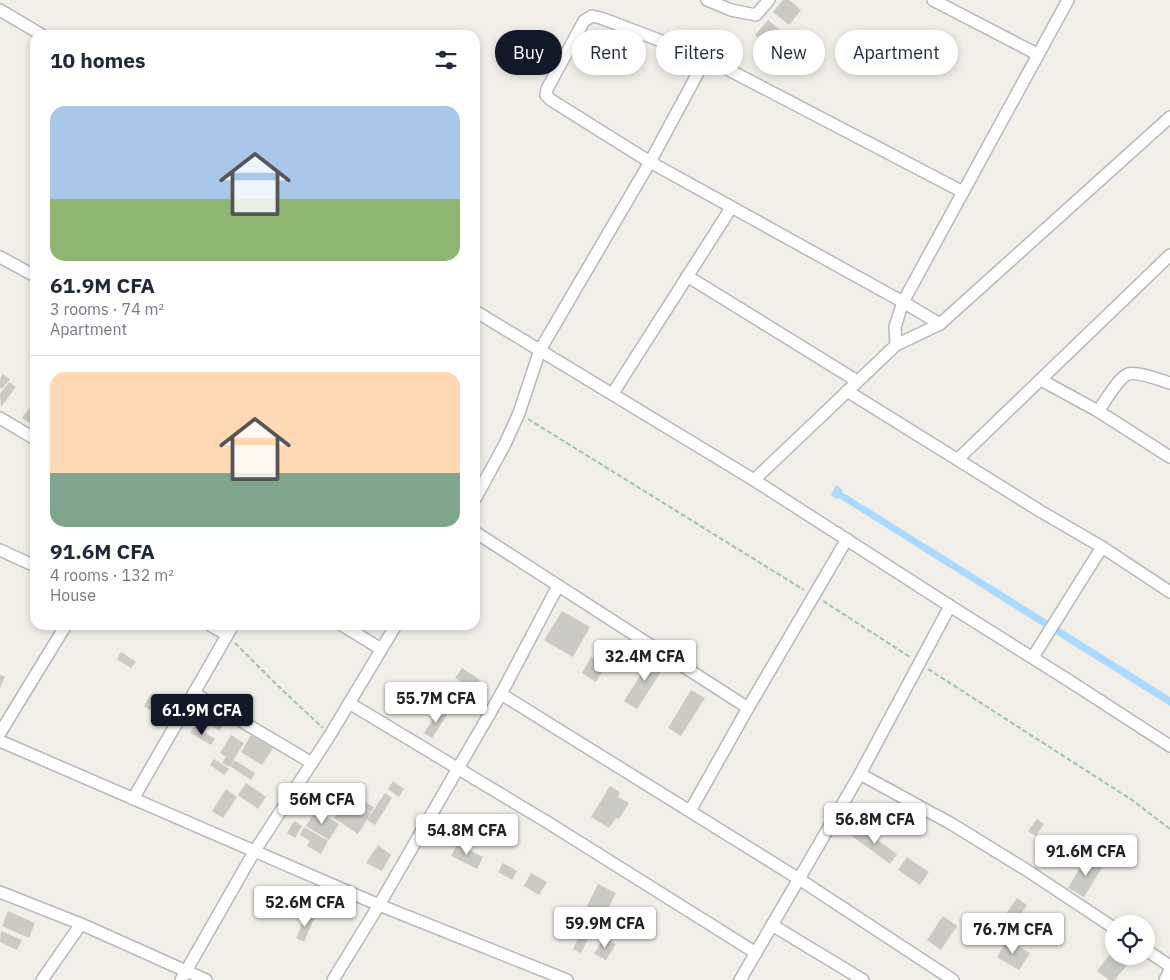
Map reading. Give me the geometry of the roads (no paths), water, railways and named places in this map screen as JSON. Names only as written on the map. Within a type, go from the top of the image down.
[{"type":"street","points":[[707,0],[731,10],[756,15],[769,0]]},
{"type":"street","points":[[933,0],[1037,54]]},
{"type":"street","points":[[896,345],[895,327],[903,302],[1068,0]]},
{"type":"street","points":[[0,10],[34,30]]},
{"type":"street","points":[[656,39],[592,16],[584,21],[579,29],[547,89],[546,95],[650,162],[940,324]]},
{"type":"street","points":[[480,490],[495,465],[519,413],[540,350],[650,162],[697,75]]},
{"type":"street","points":[[741,75],[963,192]]},
{"type":"street","points":[[754,480],[896,345],[940,324],[1170,117]]},
{"type":"street","points":[[613,393],[731,208]]},
{"type":"street","points":[[958,459],[1170,255]]},
{"type":"street","points":[[0,257],[30,272]]},
{"type":"street","points":[[687,276],[858,381]]},
{"type":"street","points":[[480,314],[754,480],[1170,746]]},
{"type":"street","points":[[1098,411],[1122,378],[1129,374],[1136,374],[1170,383]]},
{"type":"street","points":[[1041,380],[1098,411],[1170,457]]},
{"type":"street","points":[[847,390],[1040,511],[1102,547],[1170,592]]},
{"type":"street","points":[[0,418],[30,436]]},
{"type":"street","points":[[480,535],[748,708]]},
{"type":"street","points":[[690,811],[846,539]]},
{"type":"street","points":[[1033,657],[1102,547]]},
{"type":"street","points":[[0,550],[30,564]]},
{"type":"street","points":[[333,980],[379,905],[501,694],[558,586]]},
{"type":"street","points":[[740,980],[860,774],[950,606]]},
{"type":"street","points":[[0,733],[63,630]]},
{"type":"street","points":[[133,799],[230,630]]},
{"type":"street","points":[[350,630],[381,648]]},
{"type":"street","points":[[183,976],[254,852],[330,735],[393,630]]},
{"type":"street","points":[[194,693],[312,763]]},
{"type":"street","points":[[501,694],[799,879],[954,980]]},
{"type":"street","points":[[349,703],[555,826],[756,953]]},
{"type":"street","points":[[0,741],[379,905],[566,980]]},
{"type":"street","points":[[860,774],[950,823],[1025,869],[1105,922]]},
{"type":"street","points":[[0,892],[81,924],[183,976],[206,980]]},
{"type":"street","points":[[42,980],[81,924]]},
{"type":"street","points":[[772,925],[863,980]]},
{"type":"street","points":[[1155,956],[1170,966]]},
{"type":"street","points":[[1164,980],[1170,970]]},
{"type":"water","points":[[836,485],[842,489],[842,492],[1170,697],[1170,706],[839,498],[837,499],[831,495]]}]
